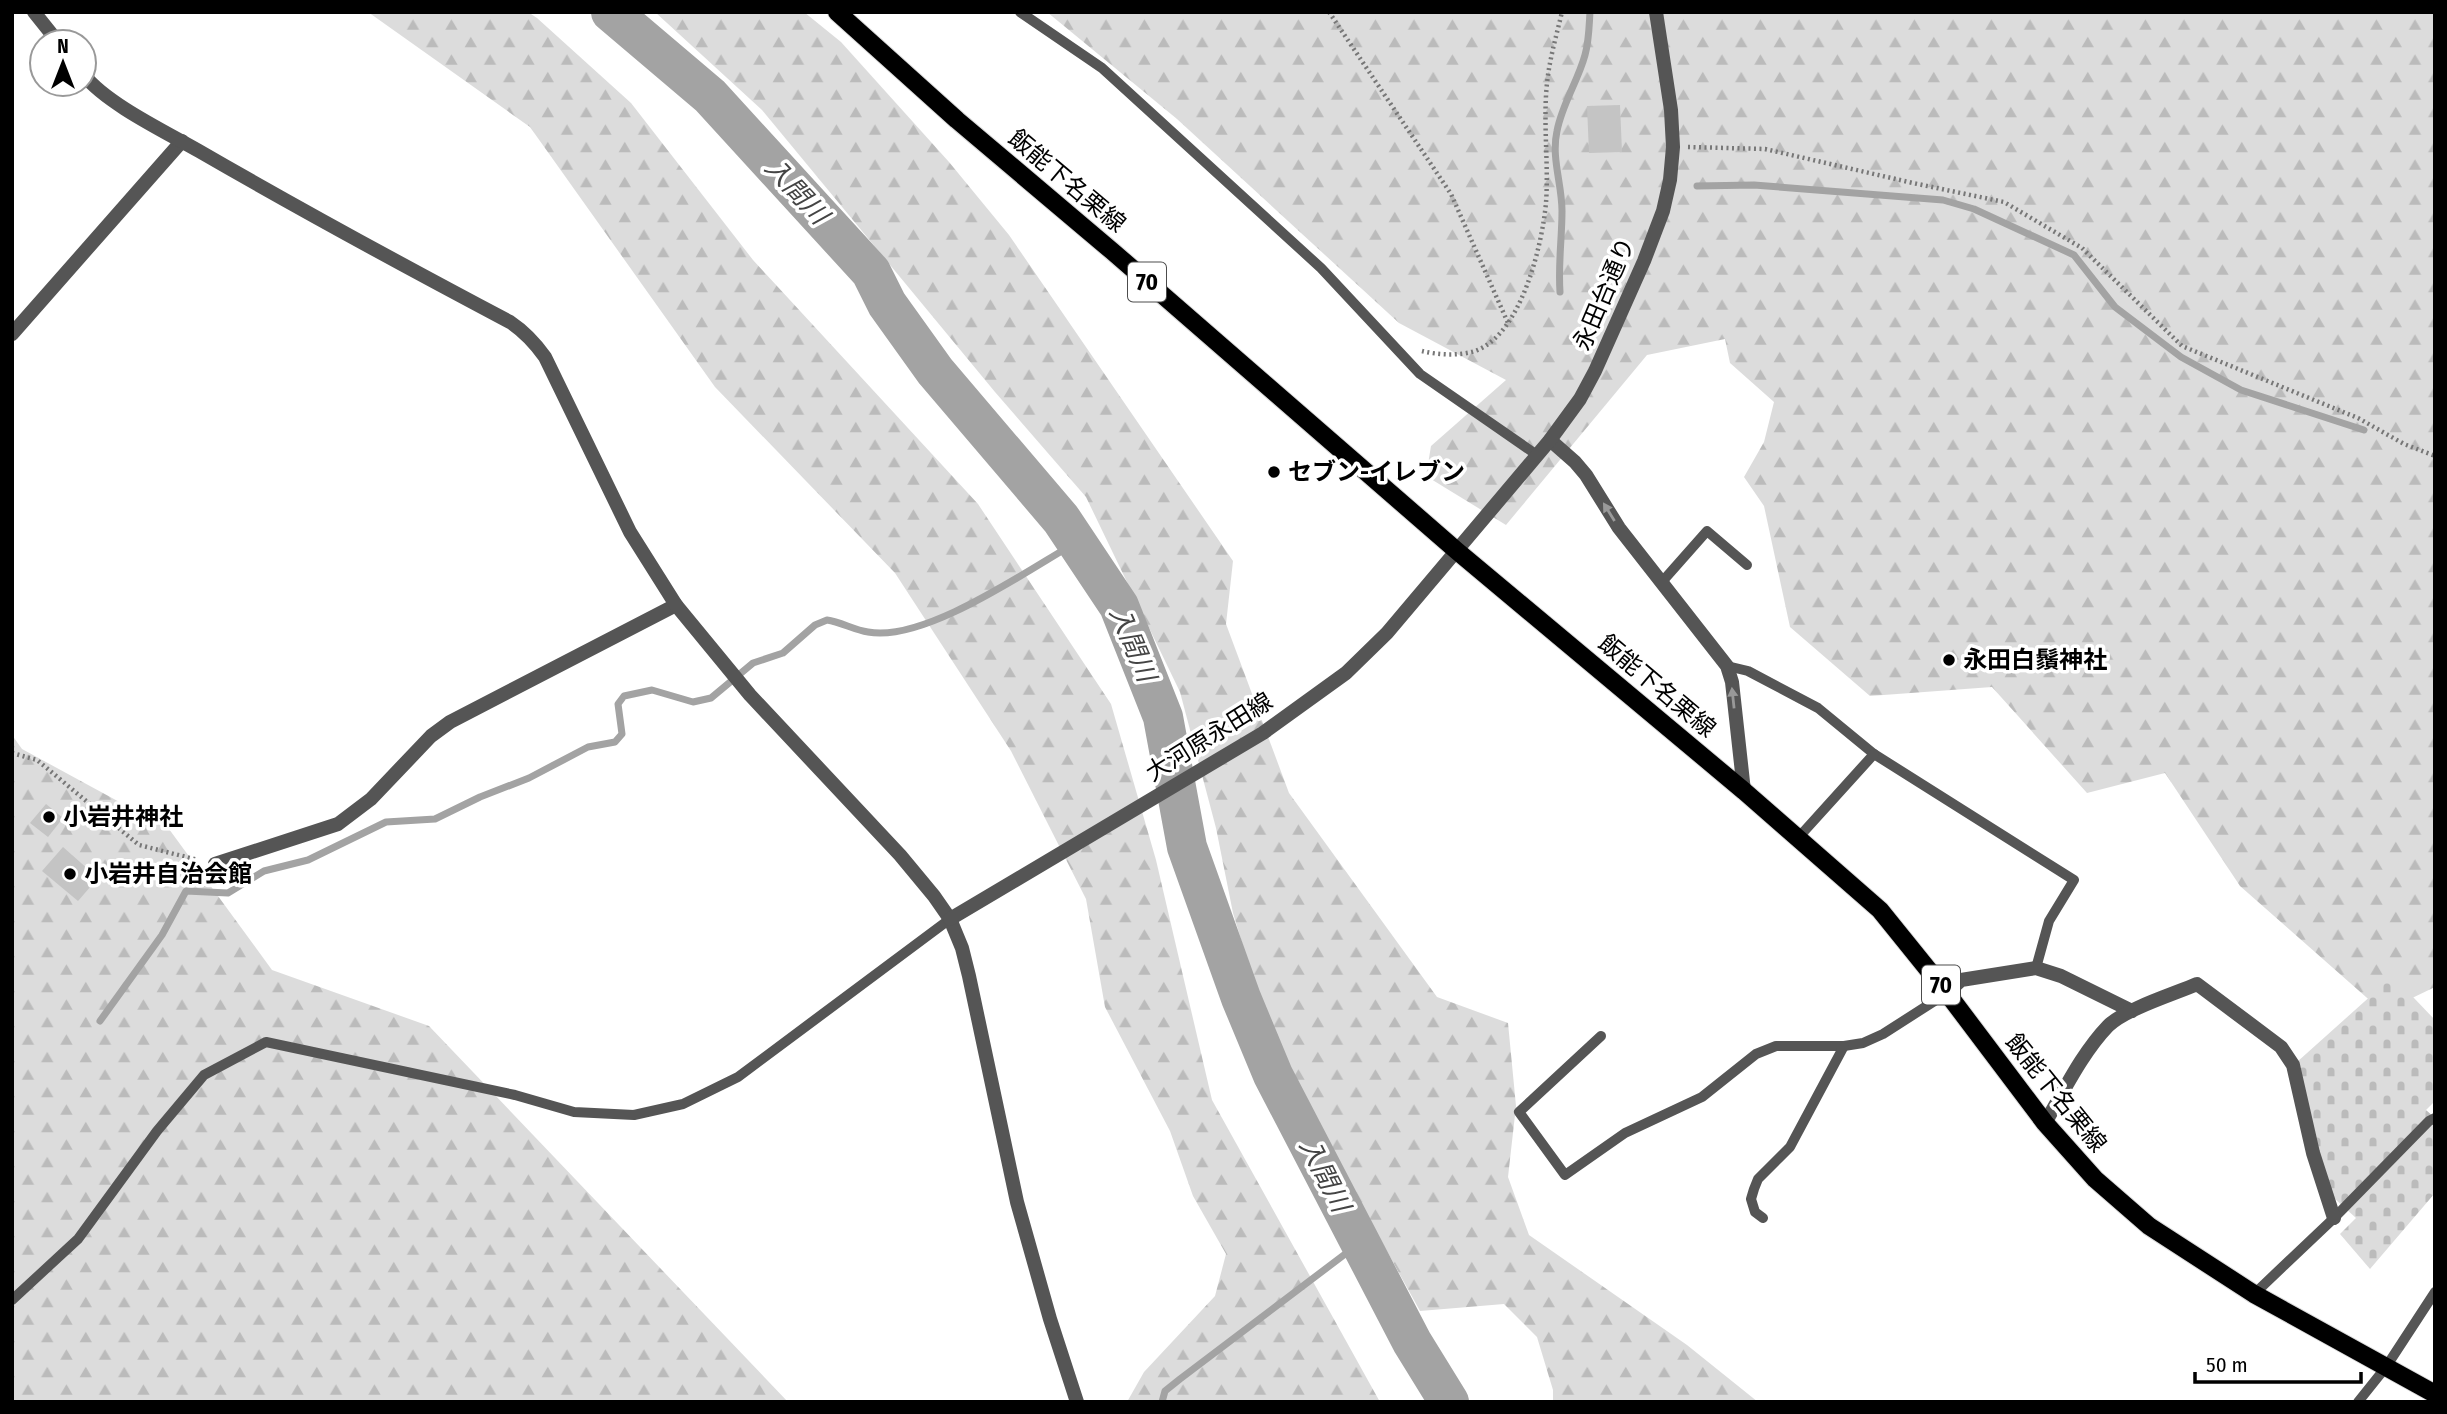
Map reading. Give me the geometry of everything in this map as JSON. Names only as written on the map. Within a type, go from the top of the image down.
[{"type":"main road","name":"飯能下名栗線","points":[[837,12],[957,120],[1457,551],[1744,790],[1880,910],[1947,993],[2045,1123],[2095,1180],[2149,1226],[2254,1294],[2435,1394]]},
{"type":"street","points":[[34,12],[47,28]]},
{"type":"street","name":"永田台通り","points":[[1457,551],[1550,440],[1580,399],[1644,261],[1665,201],[1670,180],[1672,146],[1671,110],[1656,12]]},
{"type":"street","points":[[98,88],[114,101],[322,222],[522,330],[535,343],[545,357],[630,532],[676,606],[750,695],[900,855],[950,919],[970,976],[1017,1202],[1077,1402]]},
{"type":"street","points":[[12,334],[182,141]]},
{"type":"street","points":[[1550,440],[1586,475],[1619,528],[1727,666],[1732,682],[1744,790]]},
{"type":"street","name":"大河原永田線","points":[[950,919],[1263,733],[1346,673],[1387,634],[1457,551]]},
{"type":"street","points":[[215,864],[338,824],[371,799],[430,736],[450,722],[676,606]]},
{"type":"street","points":[[1947,993],[1961,980],[2036,968],[2061,976],[2132,1011]]},
{"type":"street","points":[[2045,1123],[2085,1057],[2109,1025],[2132,1011],[2197,984],[2281,1047],[2293,1065],[2313,1153],[2334,1218]]},
{"type":"lane","points":[[1020,12],[1102,68],[1321,268],[1420,374],[1537,455]]},
{"type":"lane","points":[[1661,583],[1707,531],[1747,565]]},
{"type":"lane","points":[[1727,666],[1748,671],[1818,708],[1874,754],[2074,880],[2049,921],[2036,968]]},
{"type":"lane","points":[[1798,838],[1874,754]]},
{"type":"lane","points":[[12,1300],[78,1239],[157,1131],[204,1076],[266,1042],[515,1095],[574,1112],[634,1115],[683,1104],[738,1077],[950,919]]},
{"type":"lane","points":[[1601,1036],[1519,1112],[1565,1175],[1625,1133],[1702,1097],[1756,1055],[1776,1046],[1844,1046],[1863,1043],[1883,1034],[1947,993]]},
{"type":"lane","points":[[1763,1218],[1755,1212],[1751,1199],[1758,1180],[1790,1147],[1844,1046]]},
{"type":"lane","points":[[2254,1294],[2435,1118]]},
{"type":"lane","points":[[2358,1402],[2386,1367],[2435,1292]]},
{"type":"path","points":[[1328,12],[1451,194],[1508,324]]},
{"type":"path","points":[[1388,340],[1425,352],[1451,354],[1476,350],[1508,324],[1535,269],[1546,203],[1548,75],[1562,12]]},
{"type":"path","points":[[1672,146],[1765,149],[2004,202],[2082,248],[2182,346],[2358,418],[2404,444],[2435,456]]},
{"type":"path","points":[[12,753],[37,760],[139,845],[215,864]]},
{"type":"green space","points":[[368,12],[528,12],[537,18],[631,103],[753,260],[978,504],[1111,704],[1156,860],[1212,1100],[1380,1402],[1127,1402],[1144,1372],[1215,1296],[1226,1254],[1193,1196],[1170,1131],[1105,1007],[1086,899],[1011,751],[895,573],[715,387],[530,127]]},
{"type":"green space","points":[[655,12],[804,12],[841,42],[949,162],[1009,235],[1233,561],[1226,624],[1289,793],[1437,997],[1508,1023],[1516,1106],[1508,1177],[1529,1235],[1687,1345],[1758,1402],[1553,1402],[1553,1390],[1537,1337],[1504,1304],[1420,1311],[1273,1045],[1233,913],[1216,828],[1180,692],[1086,497],[995,392],[762,110]]},
{"type":"green space","points":[[1047,12],[2435,12],[2435,987],[2383,1012],[2240,886],[2165,773],[2087,793],[1992,687],[1870,696],[1790,627],[1764,506],[1744,477],[1764,442],[1774,402],[1730,363],[1725,339],[1647,355],[1506,525],[1426,476],[1431,446],[1506,380],[1399,323],[1177,119]]},
{"type":"green space","points":[[12,735],[22,749],[169,829],[272,970],[429,1026],[788,1402],[12,1402]]},
{"type":"green space","points":[[2393,976],[2435,1020],[2435,1101],[2426,1110],[2435,1118],[2435,1193],[2370,1269],[2340,1234],[2356,1218],[2334,1198],[2318,1157],[2297,1062]]},
{"type":"building","points":[[1620,105],[1622,152],[1589,153],[1587,106]]},
{"type":"building","name":"小岩井神社","points":[[46,804],[63,818],[48,837],[30,823]]},
{"type":"building","name":"小岩井自治会館","points":[[63,847],[98,878],[78,901],[42,871]]},
{"type":"waterway","name":"入間川","points":[[611,12],[710,96],[871,272],[887,304],[935,371],[1061,519],[1119,606],[1163,717],[1187,847],[1241,998],[1273,1075],[1412,1342],[1449,1402]]},
{"type":"waterway","points":[[1560,292],[1562,211],[1555,141],[1562,111],[1585,55],[1590,12]]},
{"type":"waterway","points":[[1697,186],[1754,185],[1943,200],[1974,209],[2074,255],[2115,307],[2181,357],[2241,390],[2364,430]]},
{"type":"waterway","points":[[100,1021],[162,935],[186,891],[228,893],[264,871],[308,860],[386,822],[435,819],[480,797],[529,778],[588,747],[615,742],[622,734],[618,704],[624,696],[652,690],[693,702],[711,698],[753,663],[783,653],[815,625],[827,620],[868,632],[891,632],[917,627],[975,602],[1077,542]]},
{"type":"waterway","points":[[1162,1402],[1165,1391],[1361,1242]]},
{"type":"place","name":"セブン-イレブン","points":[[1274,472]]},
{"type":"place","name":"永田白鬚神社","points":[[1949,660]]},
{"type":"place","name":"小岩井神社","points":[[49,817]]},
{"type":"place","name":"小岩井自治会館","points":[[70,874]]}]
